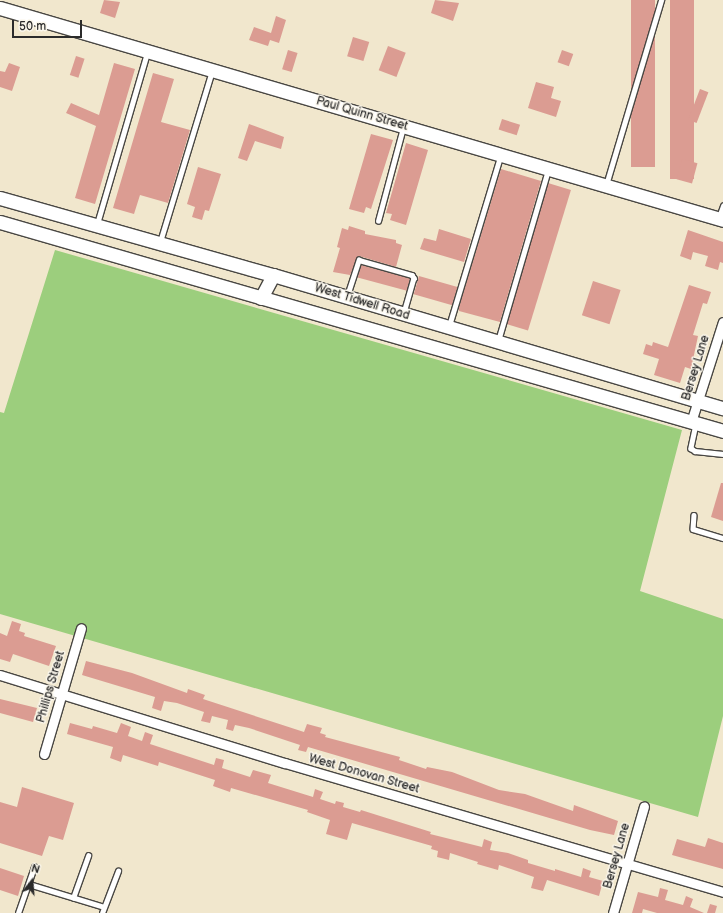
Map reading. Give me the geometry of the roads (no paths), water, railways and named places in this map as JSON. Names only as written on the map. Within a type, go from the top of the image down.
[{"type":"main road","name":"Paul Quinn Street","points":[[0,8],[606,185],[722,215]]},
{"type":"main road","name":"West Tidwell Road","points":[[0,198],[273,275],[723,408]]},
{"type":"main road","name":"West Tidwell Road","points":[[0,222],[723,431]]},
{"type":"main road","points":[[261,298],[273,275]]},
{"type":"main road","points":[[545,380],[556,359]]},
{"type":"street","name":"Bersey Lane","points":[[694,422],[723,322]]},
{"type":"street","name":"Phillips Street","points":[[44,754],[81,628]]},
{"type":"street","name":"West Donovan Street","points":[[0,675],[284,763],[723,892]]},
{"type":"street","name":"Bersey Lane","points":[[613,913],[644,806]]},
{"type":"lane","points":[[606,185],[661,0]]},
{"type":"lane","points":[[97,226],[147,51]]},
{"type":"lane","points":[[160,244],[212,70]]},
{"type":"lane","points":[[378,220],[403,126]]},
{"type":"lane","points":[[449,328],[500,154]]},
{"type":"lane","points":[[498,342],[548,168]]},
{"type":"lane","points":[[347,297],[359,260],[412,275],[414,278],[403,314]]},
{"type":"lane","points":[[694,422],[691,448],[723,454]]},
{"type":"lane","points":[[694,515],[693,529],[723,538]]},
{"type":"lane","points":[[73,898],[88,856]]},
{"type":"lane","points":[[18,913],[34,867]]},
{"type":"lane","points":[[102,913],[118,871]]},
{"type":"lane","points":[[29,884],[104,908]]}]
